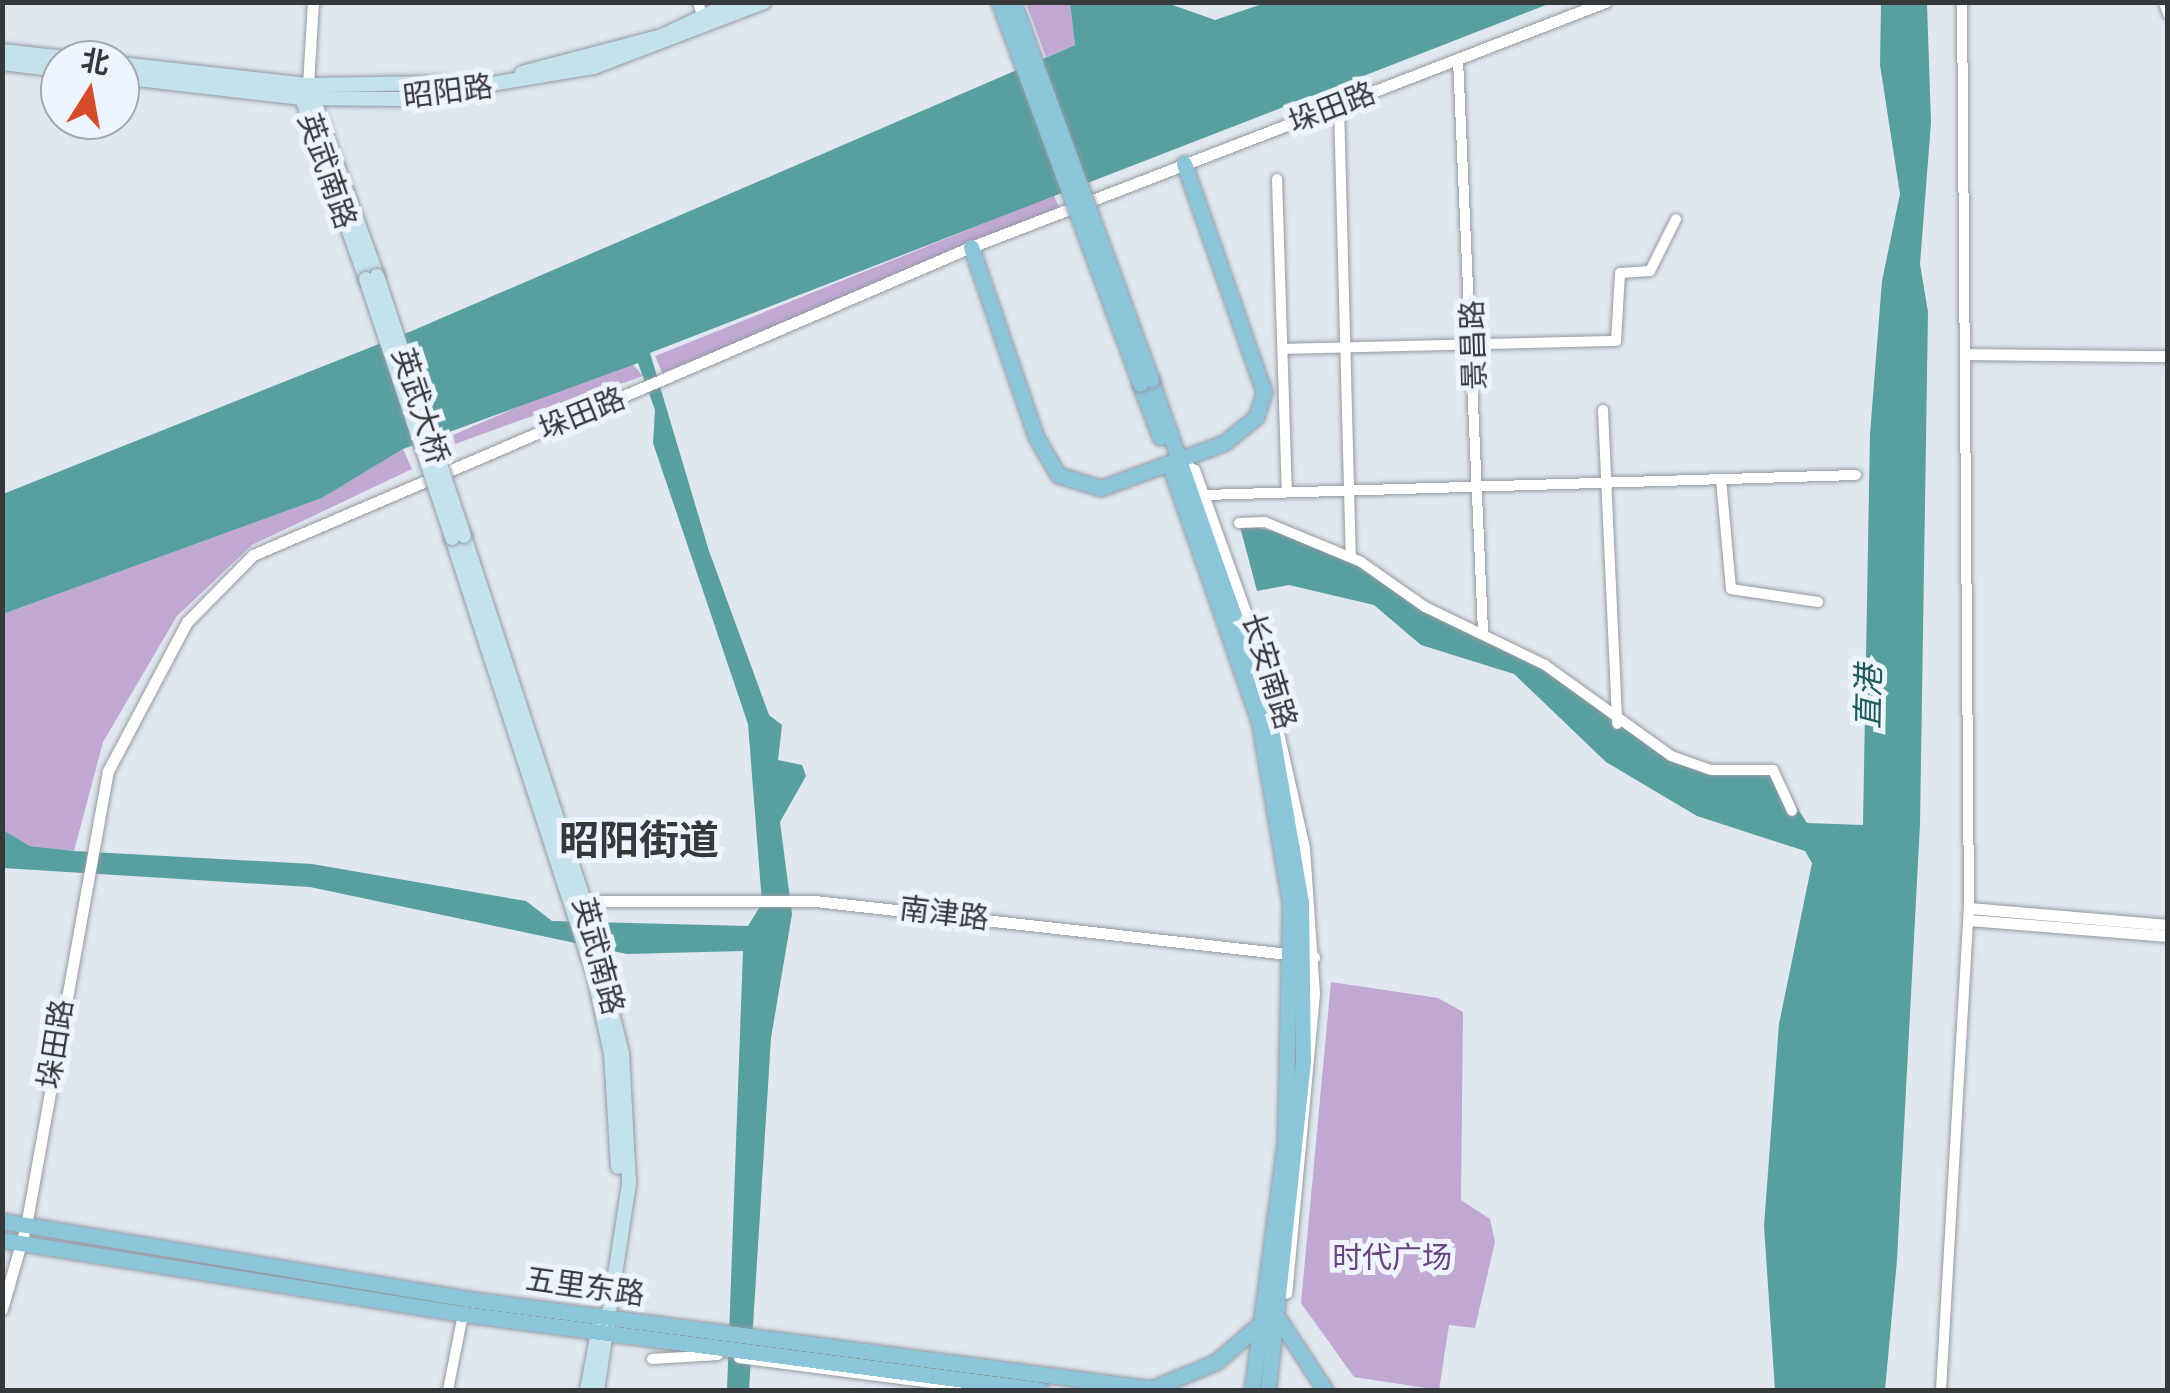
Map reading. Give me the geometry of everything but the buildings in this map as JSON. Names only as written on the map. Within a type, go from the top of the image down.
[{"type":"main road","name":"昭阳路","points":[[140,79],[305,92],[403,88],[508,76],[734,2]]},
{"type":"main road","name":"昭阳路","points":[[140,67],[305,92],[318,98],[402,98],[594,67],[764,2]]},
{"type":"main road","name":"长安南路","points":[[999,2],[1146,382]]},
{"type":"main road","name":"长安南路","points":[[1013,2],[1174,462],[1259,720],[1285,850],[1304,957],[1269,1319],[1268,1390]]},
{"type":"main road","points":[[2,51],[40,55]]},
{"type":"main road","points":[[2,63],[40,68]]},
{"type":"main road","name":"英武南路","points":[[305,92],[371,278]]},
{"type":"main road","name":"英武南路","points":[[318,98],[371,278]]},
{"type":"main road","points":[[972,248],[1036,437],[1058,474],[1100,488],[1174,462],[1246,428],[1264,392],[1184,164]]},
{"type":"main road","name":"英武大桥","points":[[371,278],[458,537]]},
{"type":"main road","name":"英武南路","points":[[458,537],[578,901],[622,1053],[628,1184],[597,1390]]},
{"type":"main road","name":"五里东路","points":[[2,1221],[704,1343],[1157,1390]]},
{"type":"main road","name":"五里东路","points":[[2,1240],[462,1314],[604,1324]]},
{"type":"main road","name":"长安南路","points":[[1252,1390],[1269,1319]]},
{"type":"main road","points":[[1157,1390],[1216,1362],[1269,1319],[1326,1390]]},
{"type":"main road","name":"英武南路","points":[[587,1390],[604,1324]]},
{"type":"main road","name":"五里东路","points":[[764,1350],[1040,1390]]},
{"type":"street","points":[[305,92],[313,2]]},
{"type":"street","name":"垛田路","points":[[2,1309],[26,1226],[82,883],[108,770],[146,688],[187,622],[253,555],[972,248],[1605,2]]},
{"type":"street","points":[[1941,1390],[1969,914],[1962,2]]},
{"type":"street","points":[[2164,2],[2168,12]]},
{"type":"street","name":"景昌路","points":[[1458,60],[1474,344],[1482,631]]},
{"type":"street","points":[[1339,106],[1351,556]]},
{"type":"street","points":[[1277,179],[1288,492]]},
{"type":"street","points":[[1285,349],[1616,341],[1620,273],[1650,271],[1676,219]]},
{"type":"street","points":[[1966,354],[2168,356]]},
{"type":"street","points":[[1604,410],[1617,724]]},
{"type":"street","points":[[1174,462],[1196,470],[1279,715],[1304,957],[1287,1294]]},
{"type":"street","points":[[1205,495],[1856,474]]},
{"type":"street","points":[[1721,479],[1731,589],[1818,602]]},
{"type":"street","points":[[1239,522],[1266,522],[1351,556],[1545,665],[1617,724],[1711,770],[1774,770],[1792,812]]},
{"type":"street","name":"南津路","points":[[578,901],[815,901],[1304,957]]},
{"type":"street","points":[[1969,914],[2168,925]]},
{"type":"street","points":[[1969,914],[2168,936]]},
{"type":"street","points":[[448,1390],[462,1314]]},
{"type":"street","points":[[652,1359],[704,1343]]},
{"type":"street","points":[[764,1350],[986,1390]]},
{"type":"green space","points":[[1026,3],[1070,3],[1075,45],[1046,57]]},
{"type":"green space","points":[[1054,195],[1061,212],[662,373],[655,356]]},
{"type":"green space","points":[[628,359],[643,376],[455,444],[453,435]]},
{"type":"green space","points":[[403,449],[412,469],[252,545],[177,616],[103,742],[74,851],[30,846],[3,830],[3,614],[322,498]]},
{"type":"green space","name":"时代广场","points":[[1331,982],[1438,998],[1463,1012],[1461,1200],[1490,1219],[1495,1242],[1475,1328],[1449,1325],[1439,1390],[1354,1377],[1301,1303]]},
{"type":"water","points":[[1070,3],[1167,3],[1215,20],[1265,3],[1551,3],[650,353],[709,551],[769,715],[782,725],[778,760],[802,765],[806,776],[780,822],[792,914],[771,1038],[749,1390],[727,1390],[743,951],[627,954],[310,887],[3,868],[3,830],[30,846],[74,851],[312,864],[526,901],[552,921],[748,926],[762,903],[748,724],[653,443],[655,410],[638,363],[403,449],[322,498],[3,614],[3,494],[414,330],[1075,45]]},
{"type":"water","name":"直港","points":[[1881,3],[1927,3],[1931,123],[1920,264],[1928,312],[1920,824],[1897,1260],[1885,1390],[1775,1390],[1764,1226],[1779,1024],[1812,863],[1805,851],[1697,816],[1606,762],[1514,674],[1421,645],[1374,605],[1289,585],[1257,591],[1239,523],[1325,543],[1447,617],[1505,640],[1671,756],[1711,770],[1773,770],[1807,823],[1863,825],[1870,434],[1882,281],[1900,194],[1880,65]]},
{"type":"district","name":"昭阳街道","points":[[639,840]]}]
